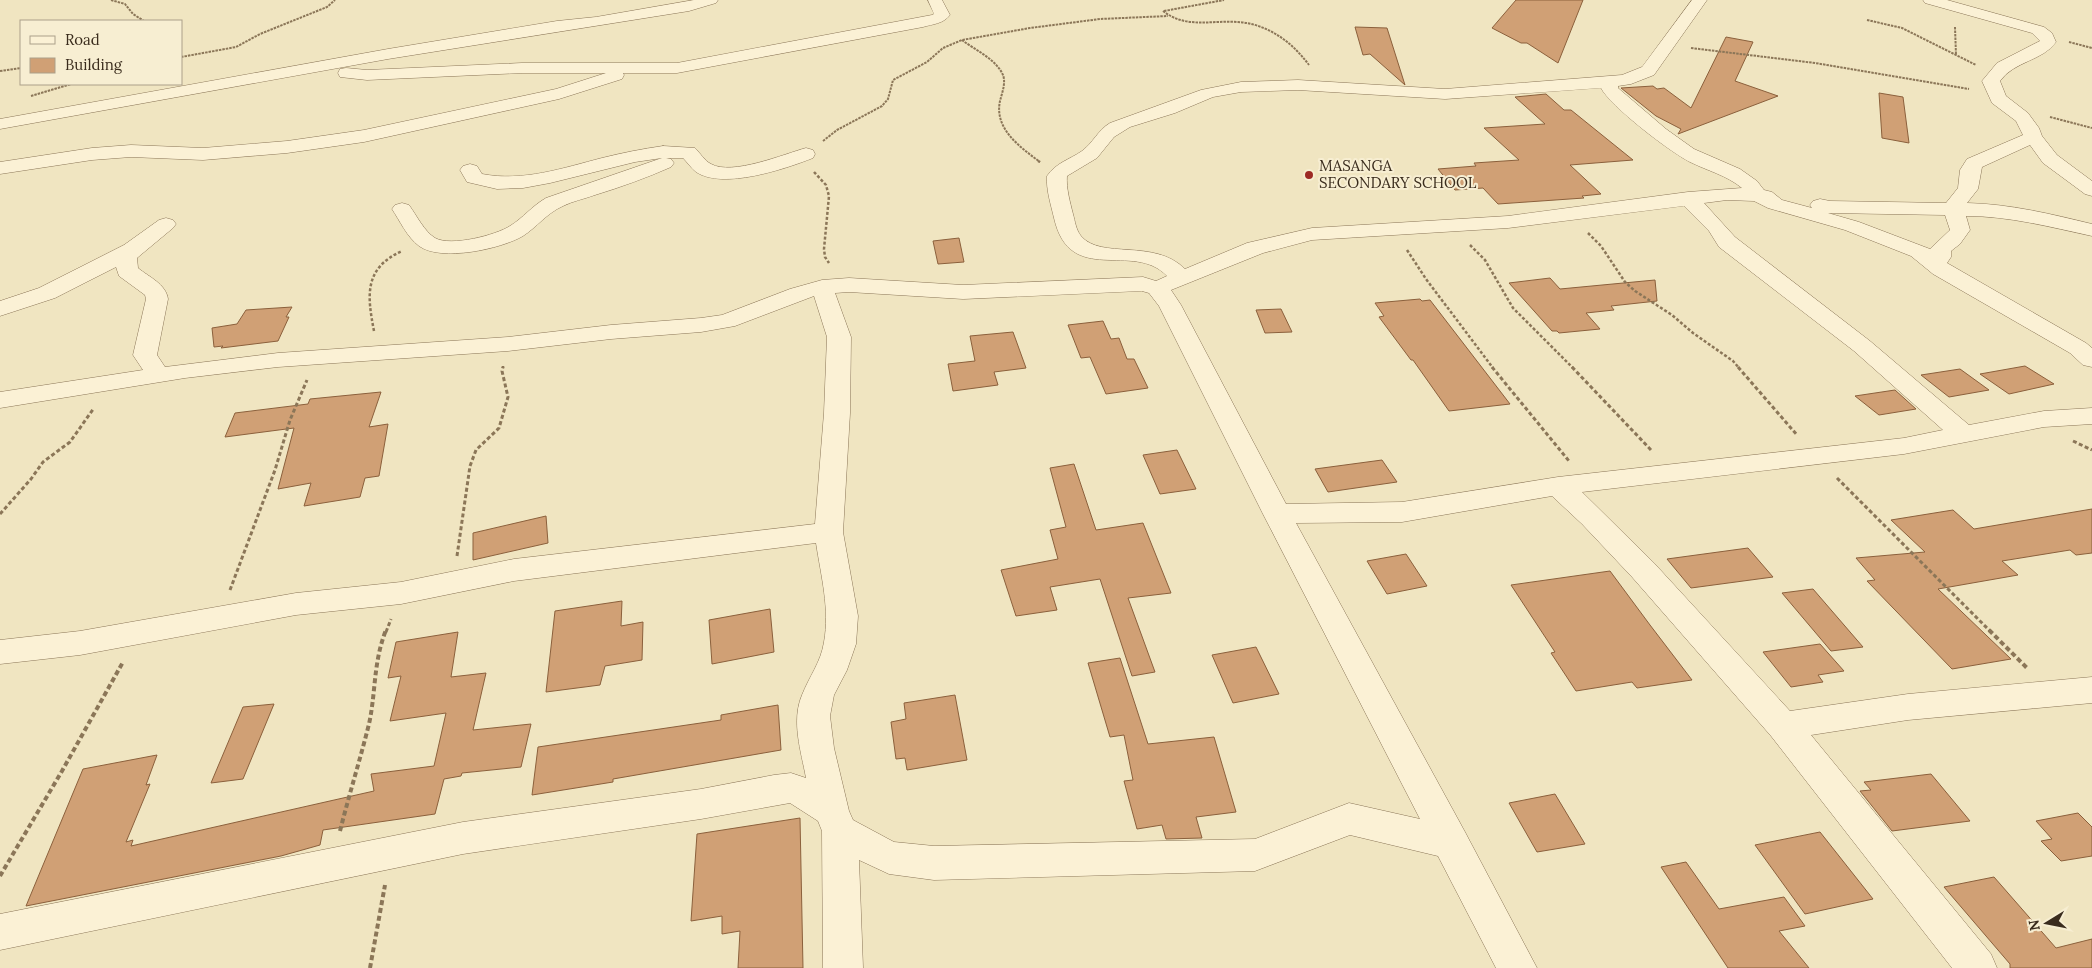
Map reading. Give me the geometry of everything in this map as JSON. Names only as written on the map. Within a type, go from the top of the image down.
[{"type":"street","points":[[0,124],[557,26],[596,22],[711,0]]},
{"type":"street","points":[[307,69],[367,75],[522,68],[677,68],[923,22],[942,15],[935,0]]},
{"type":"street","points":[[1613,90],[1625,80],[1648,71],[1700,0]]},
{"type":"street","points":[[1930,0],[2025,25],[2038,30],[2046,36],[2048,42],[2039,50],[1998,69],[1994,88],[2004,104],[2022,117],[2030,128],[2033,137],[2050,159],[2092,190]]},
{"type":"street","points":[[0,168],[92,154],[131,151],[202,154],[286,147],[364,136],[559,94],[634,68]]},
{"type":"street","points":[[1182,278],[1175,269],[1164,261],[1146,256],[1105,254],[1080,248],[1069,236],[1056,185],[1057,176],[1065,168],[1084,159],[1109,131],[1126,122],[1173,107],[1195,96],[1246,87],[1308,86],[1445,94],[1580,84],[1613,90],[1680,148],[1693,156],[1721,167],[1748,181],[1758,195],[1775,204],[1852,226],[1919,251],[1941,269],[2078,348],[2092,360]]},
{"type":"street","points":[[1953,208],[1968,189],[1970,170],[1974,164],[2033,137]]},
{"type":"street","points":[[470,170],[474,178],[484,182],[510,182],[534,179],[611,160],[660,152],[688,152],[706,169],[717,171],[758,169],[806,154]]},
{"type":"street","points":[[402,209],[417,231],[428,242],[451,246],[492,241],[513,233],[529,223],[548,205],[642,172],[688,152]]},
{"type":"street","points":[[1968,189],[2010,213]]},
{"type":"street","points":[[1157,288],[1264,246],[1312,234],[1452,227],[1570,215],[1728,194],[1758,195],[1830,207],[1953,208],[2010,213],[2092,230]]},
{"type":"street","points":[[1688,198],[1716,226],[1727,242],[1854,340],[1964,435]]},
{"type":"street","points":[[1934,262],[1940,257],[1941,249],[1953,240],[1960,230],[1953,208]]},
{"type":"street","points":[[0,309],[47,293],[132,250],[166,224]]},
{"type":"street","points":[[132,250],[126,258],[127,272],[156,292],[157,299],[145,355],[158,375]]},
{"type":"street","points":[[0,400],[158,375],[278,360],[508,344],[611,332],[701,325],[727,320],[822,287],[849,285],[963,292],[1143,284],[1157,288],[1170,305],[1277,514],[1517,968]]},
{"type":"street","points":[[822,287],[839,337],[837,413],[829,532],[843,616],[840,644],[818,695],[813,716],[817,748],[835,821],[843,968]]},
{"type":"street","points":[[1277,514],[1402,512],[1573,484],[1904,446],[2044,419],[2092,416]]},
{"type":"street","points":[[1573,484],[1592,517],[1643,570],[1783,726],[1977,968]]},
{"type":"street","points":[[0,652],[80,643],[144,630],[349,597],[401,593],[514,570],[829,532]]},
{"type":"street","points":[[1783,726],[1908,707],[2092,690]]},
{"type":"street","points":[[0,932],[463,838],[701,804],[791,788],[801,791],[835,821],[889,858],[934,863],[1255,855],[1349,819],[1452,843]]},
{"type":"path","points":[[111,0],[125,4],[133,14],[142,20]]},
{"type":"path","points":[[182,57],[236,47],[260,34],[327,7],[335,0]]},
{"type":"path","points":[[1224,0],[1163,11],[1177,21],[1239,22],[1256,25],[1272,31],[1293,46],[1309,64],[1312,70],[1308,86]]},
{"type":"path","points":[[871,287],[840,271],[826,261],[824,250],[830,198],[827,186],[809,164],[806,154],[837,130],[882,106],[888,98],[893,80],[927,62],[943,48],[962,40],[1030,28],[1100,19],[1168,16]]},
{"type":"path","points":[[1867,20],[1902,28],[1941,46],[1986,72],[1994,88]]},
{"type":"path","points":[[962,40],[1000,69],[1004,78],[999,115],[1003,127],[1018,145],[1057,176]]},
{"type":"path","points":[[1667,43],[1771,59],[1994,88]]},
{"type":"path","points":[[0,71],[20,68]]},
{"type":"path","points":[[32,96],[68,85]]},
{"type":"path","points":[[1570,215],[1601,246],[1618,274],[1635,291],[1672,315],[1693,334],[1733,361],[1816,456],[2053,694]]},
{"type":"path","points":[[1452,227],[1485,260],[1512,308],[1543,336],[1671,472]]},
{"type":"path","points":[[1385,229],[1414,260],[1426,279],[1500,377],[1573,484]]},
{"type":"path","points":[[380,353],[370,312],[371,276],[383,260],[393,254],[428,242]]},
{"type":"path","points":[[456,582],[457,555],[470,466],[476,450],[499,428],[508,397],[502,371],[508,344]]},
{"type":"path","points":[[220,618],[275,470],[290,420],[318,357]]},
{"type":"path","points":[[0,514],[31,479],[43,462],[70,442],[111,382]]},
{"type":"path","points":[[332,865],[369,722],[373,683],[380,646],[401,593]]},
{"type":"path","points":[[0,876],[71,757],[91,721],[105,690],[144,630]]},
{"type":"path","points":[[370,968],[391,853]]},
{"type":"building","points":[[1516,0],[1583,0],[1558,63],[1527,43],[1521,43],[1492,28]]},
{"type":"building","points":[[1355,27],[1387,28],[1405,85],[1370,54],[1363,55]]},
{"type":"building","points":[[1726,37],[1753,42],[1735,81],[1778,96],[1678,134],[1681,129],[1656,116],[1621,88],[1653,86],[1657,89],[1664,88],[1691,108]]},
{"type":"building","points":[[1879,93],[1903,97],[1909,143],[1882,138]]},
{"type":"building","points":[[1546,94],[1564,110],[1571,110],[1633,160],[1570,165],[1601,194],[1582,196],[1584,198],[1498,204],[1483,188],[1455,190],[1438,169],[1476,166],[1474,163],[1519,160],[1484,128],[1545,124],[1515,97]]},
{"type":"building","points":[[959,238],[964,262],[938,264],[933,241]]},
{"type":"building","points":[[1550,278],[1560,289],[1655,280],[1657,301],[1611,306],[1614,310],[1586,313],[1600,329],[1559,333],[1552,331],[1509,283]]},
{"type":"building","points":[[1420,299],[1422,301],[1430,300],[1510,404],[1449,411],[1413,360],[1411,360],[1379,317],[1384,316],[1375,303]]},
{"type":"building","points":[[292,307],[286,317],[289,317],[278,341],[221,348],[223,346],[214,347],[212,328],[237,324],[246,310]]},
{"type":"building","points":[[1281,309],[1292,332],[1265,333],[1256,310]]},
{"type":"building","points":[[1103,321],[1111,339],[1119,338],[1127,359],[1134,359],[1148,388],[1106,394],[1090,357],[1081,358],[1068,325]]},
{"type":"building","points":[[1013,332],[1026,368],[994,372],[998,385],[953,391],[948,364],[975,361],[970,336]]},
{"type":"building","points":[[2025,366],[2054,384],[2009,394],[1980,374]]},
{"type":"building","points":[[1960,369],[1989,390],[1949,397],[1921,375]]},
{"type":"building","points":[[1895,390],[1916,409],[1879,415],[1855,396]]},
{"type":"building","points":[[381,392],[369,427],[388,424],[379,476],[365,478],[360,497],[304,506],[311,483],[278,489],[294,428],[225,437],[235,413],[308,404],[310,399]]},
{"type":"building","points":[[1177,450],[1196,489],[1160,494],[1143,455]]},
{"type":"building","points":[[1382,460],[1397,482],[1328,492],[1315,469]]},
{"type":"building","points":[[1074,464],[1096,530],[1143,523],[1171,593],[1128,598],[1155,672],[1132,676],[1100,579],[1050,587],[1057,610],[1016,616],[1001,570],[1058,559],[1050,530],[1066,527],[1050,468]]},
{"type":"building","points":[[2092,509],[2092,553],[2076,555],[2070,550],[2002,561],[2018,575],[1938,589],[2011,659],[1952,669],[1867,581],[1875,580],[1856,558],[1925,552],[1891,520],[1953,510],[1974,529]]},
{"type":"building","points":[[546,516],[548,543],[473,560],[473,533]]},
{"type":"building","points":[[1748,548],[1773,577],[1691,588],[1667,559]]},
{"type":"building","points":[[1406,554],[1427,586],[1387,594],[1367,561]]},
{"type":"building","points":[[1610,571],[1692,680],[1637,688],[1632,682],[1576,691],[1551,653],[1555,652],[1511,585]]},
{"type":"building","points":[[1813,589],[1863,647],[1831,651],[1782,593]]},
{"type":"building","points":[[622,601],[621,626],[643,622],[642,660],[605,666],[600,685],[546,692],[555,611]]},
{"type":"building","points":[[770,609],[774,652],[712,664],[709,620]]},
{"type":"building","points":[[458,632],[451,677],[486,673],[473,730],[531,724],[521,767],[462,773],[461,776],[444,779],[435,814],[323,830],[320,845],[281,856],[26,906],[83,769],[157,755],[146,785],[150,784],[126,842],[133,840],[131,846],[374,791],[371,774],[434,766],[446,713],[390,721],[401,676],[388,678],[396,642]]},
{"type":"building","points":[[1820,644],[1844,671],[1818,675],[1823,682],[1791,687],[1763,652]]},
{"type":"building","points":[[1256,647],[1279,694],[1233,703],[1212,655]]},
{"type":"building","points":[[1120,658],[1148,744],[1214,737],[1236,812],[1196,817],[1202,838],[1166,839],[1162,825],[1137,829],[1124,781],[1133,780],[1124,735],[1110,737],[1088,663]]},
{"type":"building","points":[[955,695],[967,760],[907,770],[905,758],[896,759],[891,722],[906,719],[904,703]]},
{"type":"building","points":[[274,704],[243,779],[211,783],[243,707]]},
{"type":"building","points":[[778,705],[781,750],[613,779],[613,782],[532,795],[538,747],[721,720],[721,715]]},
{"type":"building","points":[[1931,774],[1970,821],[1892,831],[1860,791],[1871,790],[1864,782]]},
{"type":"building","points":[[1555,794],[1585,844],[1537,852],[1509,803]]},
{"type":"building","points":[[2078,813],[2092,827],[2092,856],[2061,861],[2041,841],[2052,839],[2036,821]]},
{"type":"building","points":[[800,818],[803,968],[738,968],[740,931],[722,934],[722,916],[691,921],[697,834]]},
{"type":"building","points":[[1820,832],[1873,899],[1805,914],[1755,845]]},
{"type":"building","points":[[1686,862],[1719,909],[1784,897],[1805,926],[1779,931],[1809,968],[1728,968],[1661,867]]},
{"type":"building","points":[[1994,877],[2056,948],[2092,939],[2092,968],[2010,968],[2010,964],[1944,887]]},
{"type":"place","name":"MASANGA SECONDARY SCHOOL","points":[[1309,175]]}]
